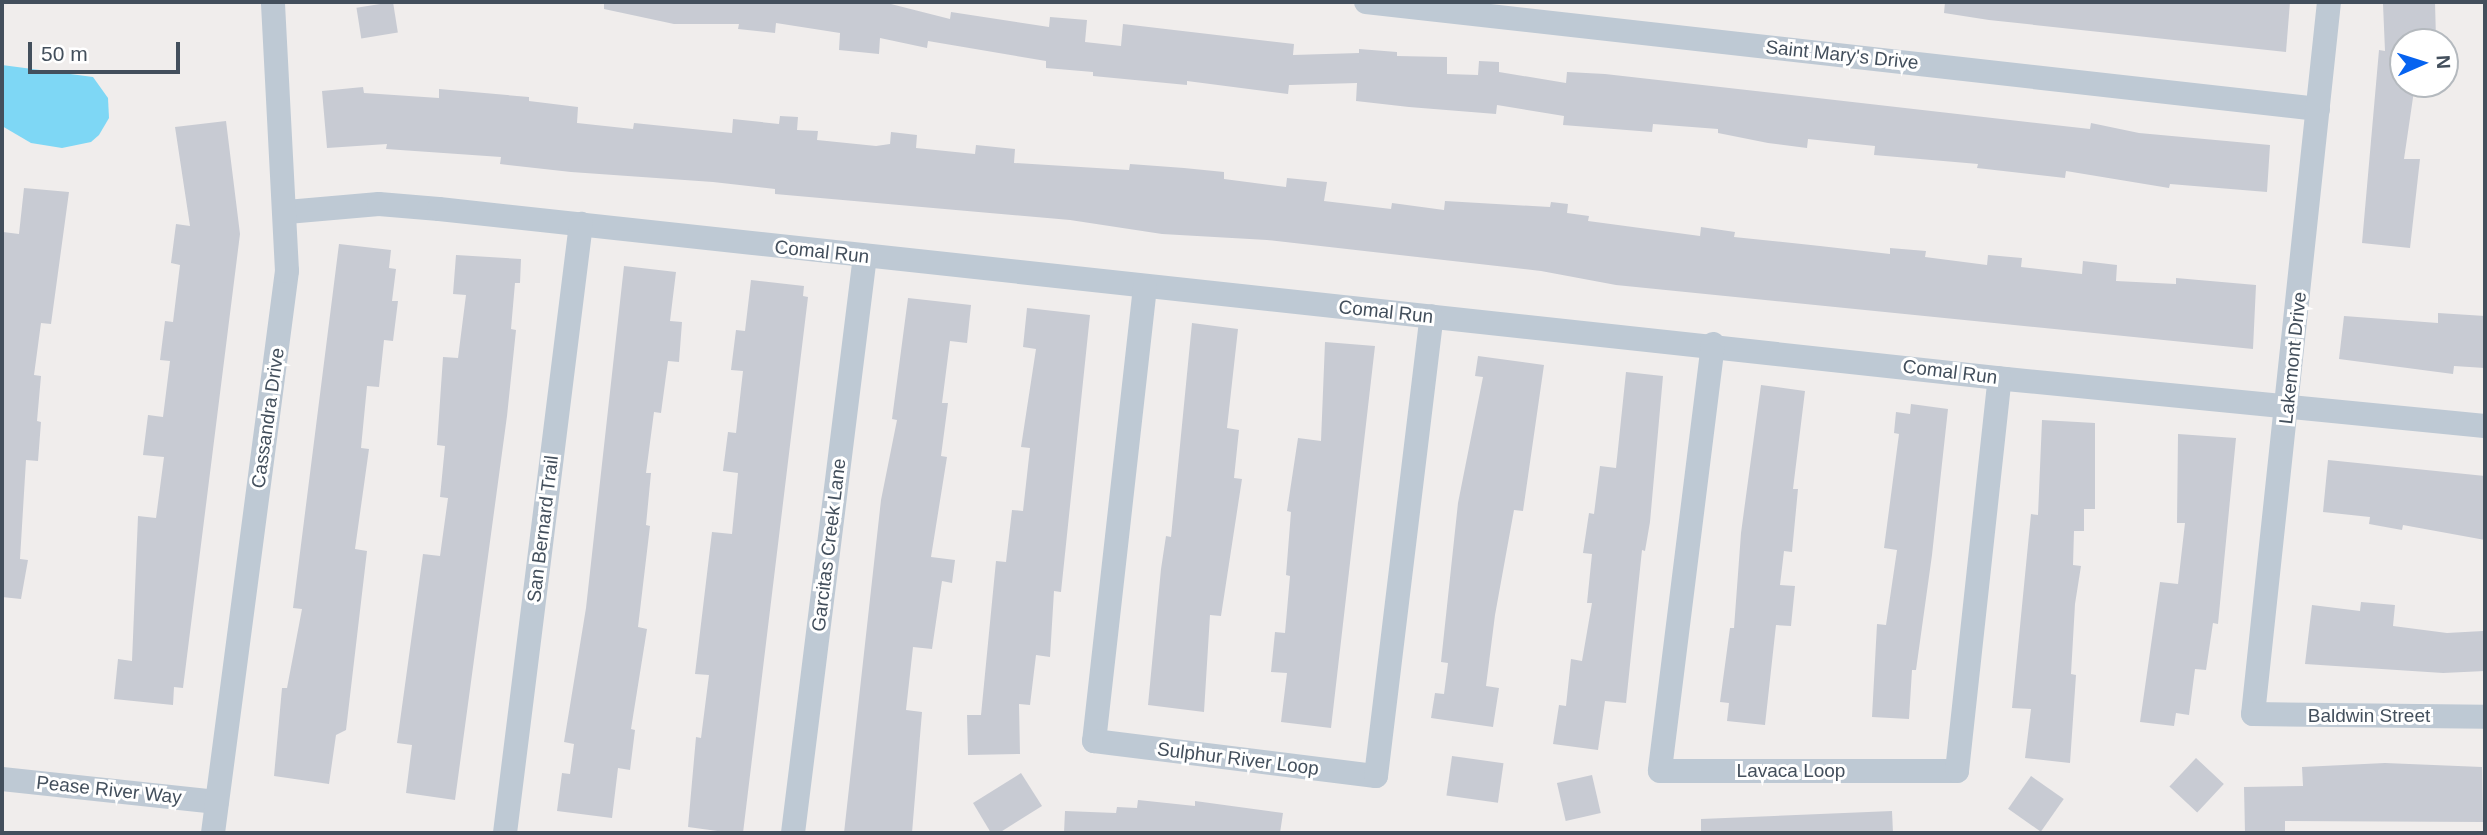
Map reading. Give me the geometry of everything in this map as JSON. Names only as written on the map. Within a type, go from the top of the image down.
[{"type":"street","name":"Cassandra Drive","points":[[213,833],[287,271],[287,212],[273,2]]},
{"type":"street","name":"Saint Mary's Drive","points":[[1366,2],[2318,109]]},
{"type":"street","name":"Lakemont Drive","points":[[2253,715],[2329,2]]},
{"type":"street","name":"Comal Run","points":[[287,212],[379,204],[1145,287],[1713,344],[2000,378],[2288,404],[2485,426]]},
{"type":"street","name":"San Bernard Trail","points":[[505,833],[580,225]]},
{"type":"street","name":"Garcitas Creek Lane","points":[[793,833],[865,256]]},
{"type":"street","name":"Sulphur River Loop","points":[[1145,287],[1094,741],[1376,776],[1432,316]]},
{"type":"street","name":"Lavaca Loop","points":[[1713,344],[1660,771],[1957,771],[2000,378]]},
{"type":"street","name":"Baldwin Street","points":[[2253,715],[2485,717]]},
{"type":"street","name":"Pease River Way","points":[[2,779],[217,802]]},
{"type":"water","points":[[2,65],[93,77],[108,98],[109,118],[99,135],[91,142],[62,148],[31,143],[2,126]]},
{"type":"building","points":[[393,2],[398,33],[361,38],[356,8]]},
{"type":"building","points":[[604,2],[883,2],[950,19],[951,12],[1049,27],[1050,17],[1087,20],[1085,42],[1121,46],[1123,24],[1294,44],[1293,55],[1359,53],[1359,49],[1397,52],[1397,56],[1447,57],[1447,74],[1478,75],[1479,61],[1499,62],[1499,72],[1566,83],[1567,72],[1605,74],[2090,129],[2091,123],[2139,133],[2270,145],[2267,192],[2170,184],[2169,188],[2066,171],[2065,178],[1977,168],[1978,164],[1874,155],[1875,146],[1808,139],[1807,148],[1718,133],[1718,129],[1653,124],[1652,132],[1563,125],[1564,116],[1497,105],[1496,114],[1356,101],[1357,83],[1289,85],[1288,94],[1187,81],[1187,85],[1093,76],[1093,72],[1046,68],[1046,61],[928,41],[927,48],[880,38],[879,54],[839,50],[840,33],[776,23],[775,33],[738,29],[739,24],[674,24],[604,9]]},
{"type":"building","points":[[1945,2],[2290,2],[2286,52],[1989,20],[1944,13]]},
{"type":"building","points":[[2435,2],[2436,28],[2389,28],[2389,98],[2413,98],[2404,159],[2420,159],[2410,248],[2362,243],[2379,50],[2385,51],[2383,4]]},
{"type":"building","points":[[363,87],[364,93],[439,98],[439,89],[529,97],[529,101],[578,107],[577,123],[633,129],[634,123],[732,133],[733,119],[779,124],[780,116],[798,117],[797,130],[818,131],[817,140],[876,146],[890,144],[891,132],[917,135],[916,148],[975,154],[976,145],[1015,149],[1014,163],[1129,170],[1130,164],[1184,168],[1224,172],[1224,179],[1286,187],[1287,178],[1327,182],[1324,201],[1391,209],[1392,203],[1444,210],[1445,201],[1550,207],[1551,202],[1568,204],[1567,213],[1589,216],[1588,221],[1700,236],[1701,227],[1735,232],[1734,237],[1890,254],[1890,248],[1926,251],[1925,257],[1987,265],[1988,255],[2022,258],[2021,267],[2082,274],[2083,261],[2117,265],[2116,281],[2176,284],[2176,278],[2256,285],[2253,349],[1616,285],[1541,271],[1267,240],[1162,234],[1070,220],[775,194],[775,189],[713,182],[571,172],[500,164],[501,157],[386,149],[387,144],[327,148],[322,91]]},
{"type":"building","points":[[226,121],[240,234],[183,688],[174,687],[173,705],[114,699],[118,659],[132,661],[138,516],[156,518],[164,457],[143,455],[148,415],[163,417],[170,361],[160,360],[165,321],[173,322],[180,265],[171,263],[176,224],[190,226],[175,127]]},
{"type":"building","points":[[24,188],[69,192],[51,324],[41,323],[34,375],[41,376],[37,421],[41,422],[38,461],[26,460],[20,559],[28,560],[21,599],[2,597],[2,243],[3,232],[19,234]]},
{"type":"building","points":[[339,244],[391,250],[389,268],[396,269],[392,301],[398,301],[393,341],[384,340],[379,387],[367,386],[361,448],[369,449],[355,549],[367,551],[346,730],[336,735],[329,784],[274,776],[282,688],[287,688],[302,609],[293,608]]},
{"type":"building","points":[[456,255],[521,259],[520,283],[515,283],[511,329],[516,330],[507,416],[455,800],[406,793],[412,745],[397,743],[423,554],[440,556],[448,498],[440,497],[445,446],[437,445],[443,357],[458,358],[466,295],[453,294]]},
{"type":"building","points":[[624,266],[676,272],[670,321],[682,322],[679,362],[668,361],[661,413],[654,412],[646,473],[651,473],[646,525],[650,526],[638,627],[647,629],[631,729],[635,730],[630,770],[618,768],[612,818],[557,811],[562,773],[570,774],[574,744],[564,742],[586,608]]},
{"type":"building","points":[[751,280],[804,286],[803,296],[808,297],[743,833],[732,833],[688,827],[696,737],[701,738],[709,675],[695,674],[712,532],[732,534],[738,473],[723,471],[728,432],[736,433],[743,371],[731,370],[736,330],[745,331]]},
{"type":"building","points":[[908,298],[971,305],[967,343],[950,341],[942,403],[948,403],[941,456],[947,457],[931,557],[955,560],[952,583],[942,581],[932,649],[913,647],[906,710],[922,712],[912,833],[844,833],[881,500],[897,420],[892,419]]},
{"type":"building","points":[[1027,308],[1090,315],[1061,592],[1054,591],[1050,657],[1036,655],[1030,705],[1019,704],[1020,754],[968,755],[967,715],[981,715],[996,561],[1006,562],[1012,510],[1023,511],[1030,448],[1021,447],[1036,349],[1023,347]]},
{"type":"building","points":[[2438,313],[2485,316],[2485,368],[2454,366],[2453,374],[2339,359],[2344,316],[2438,323]]},
{"type":"building","points":[[1192,323],[1238,329],[1227,428],[1239,430],[1234,478],[1242,479],[1221,616],[1210,615],[1204,712],[1148,705],[1161,569],[1166,536],[1171,537]]},
{"type":"building","points":[[1325,342],[1375,346],[1331,728],[1281,722],[1287,673],[1271,672],[1275,632],[1285,633],[1290,576],[1286,575],[1291,512],[1287,511],[1298,438],[1321,441]]},
{"type":"building","points":[[1478,356],[1544,365],[1523,511],[1514,510],[1495,615],[1486,686],[1499,688],[1493,727],[1431,718],[1435,693],[1444,694],[1448,663],[1441,662],[1458,503],[1483,377],[1475,376]]},
{"type":"building","points":[[1626,372],[1663,376],[1650,522],[1645,551],[1642,550],[1626,703],[1605,701],[1598,750],[1553,744],[1559,705],[1566,706],[1571,659],[1582,661],[1592,603],[1587,603],[1592,554],[1583,553],[1589,513],[1594,514],[1600,466],[1616,468]]},
{"type":"building","points":[[1761,385],[1805,391],[1793,489],[1798,489],[1792,552],[1784,551],[1780,585],[1795,586],[1791,626],[1776,625],[1765,725],[1727,721],[1729,703],[1720,702],[1730,628],[1734,628],[1741,533]]},
{"type":"building","points":[[1911,404],[1948,409],[1932,555],[1916,670],[1912,670],[1909,719],[1872,717],[1877,624],[1886,625],[1897,550],[1884,548],[1899,434],[1894,433],[1896,412],[1910,414]]},
{"type":"building","points":[[2042,420],[2095,423],[2095,509],[2084,509],[2084,531],[2074,531],[2073,565],[2081,566],[2075,604],[2071,674],[2076,675],[2070,763],[2025,758],[2031,709],[2012,708],[2031,514],[2038,515]]},
{"type":"building","points":[[2178,434],[2236,438],[2218,624],[2213,623],[2206,670],[2195,669],[2189,715],[2176,713],[2174,726],[2140,722],[2160,582],[2178,584],[2185,523],[2177,523]]},
{"type":"building","points":[[2328,460],[2485,476],[2485,540],[2403,525],[2402,530],[2369,524],[2370,517],[2323,512]]},
{"type":"building","points":[[2361,602],[2395,605],[2393,626],[2447,633],[2483,631],[2485,671],[2443,673],[2305,664],[2312,605],[2360,611]]},
{"type":"building","points":[[1452,756],[1503,763],[1498,803],[1446,796]]},
{"type":"building","points":[[2196,758],[2224,784],[2197,812],[2169,787]]},
{"type":"building","points":[[2385,763],[2482,767],[2483,822],[2285,821],[2285,832],[2245,833],[2244,787],[2303,786],[2302,767]]},
{"type":"building","points":[[1021,773],[1042,806],[999,833],[991,833],[973,803]]},
{"type":"building","points":[[1592,775],[1601,813],[1566,821],[1557,783]]},
{"type":"building","points":[[2031,776],[2064,799],[2041,832],[2008,809]]},
{"type":"building","points":[[1138,800],[1195,806],[1195,801],[1283,813],[1280,833],[1064,833],[1065,811],[1116,813],[1117,807],[1137,808]]},
{"type":"building","points":[[1892,811],[1893,833],[1701,833],[1701,819]]}]
